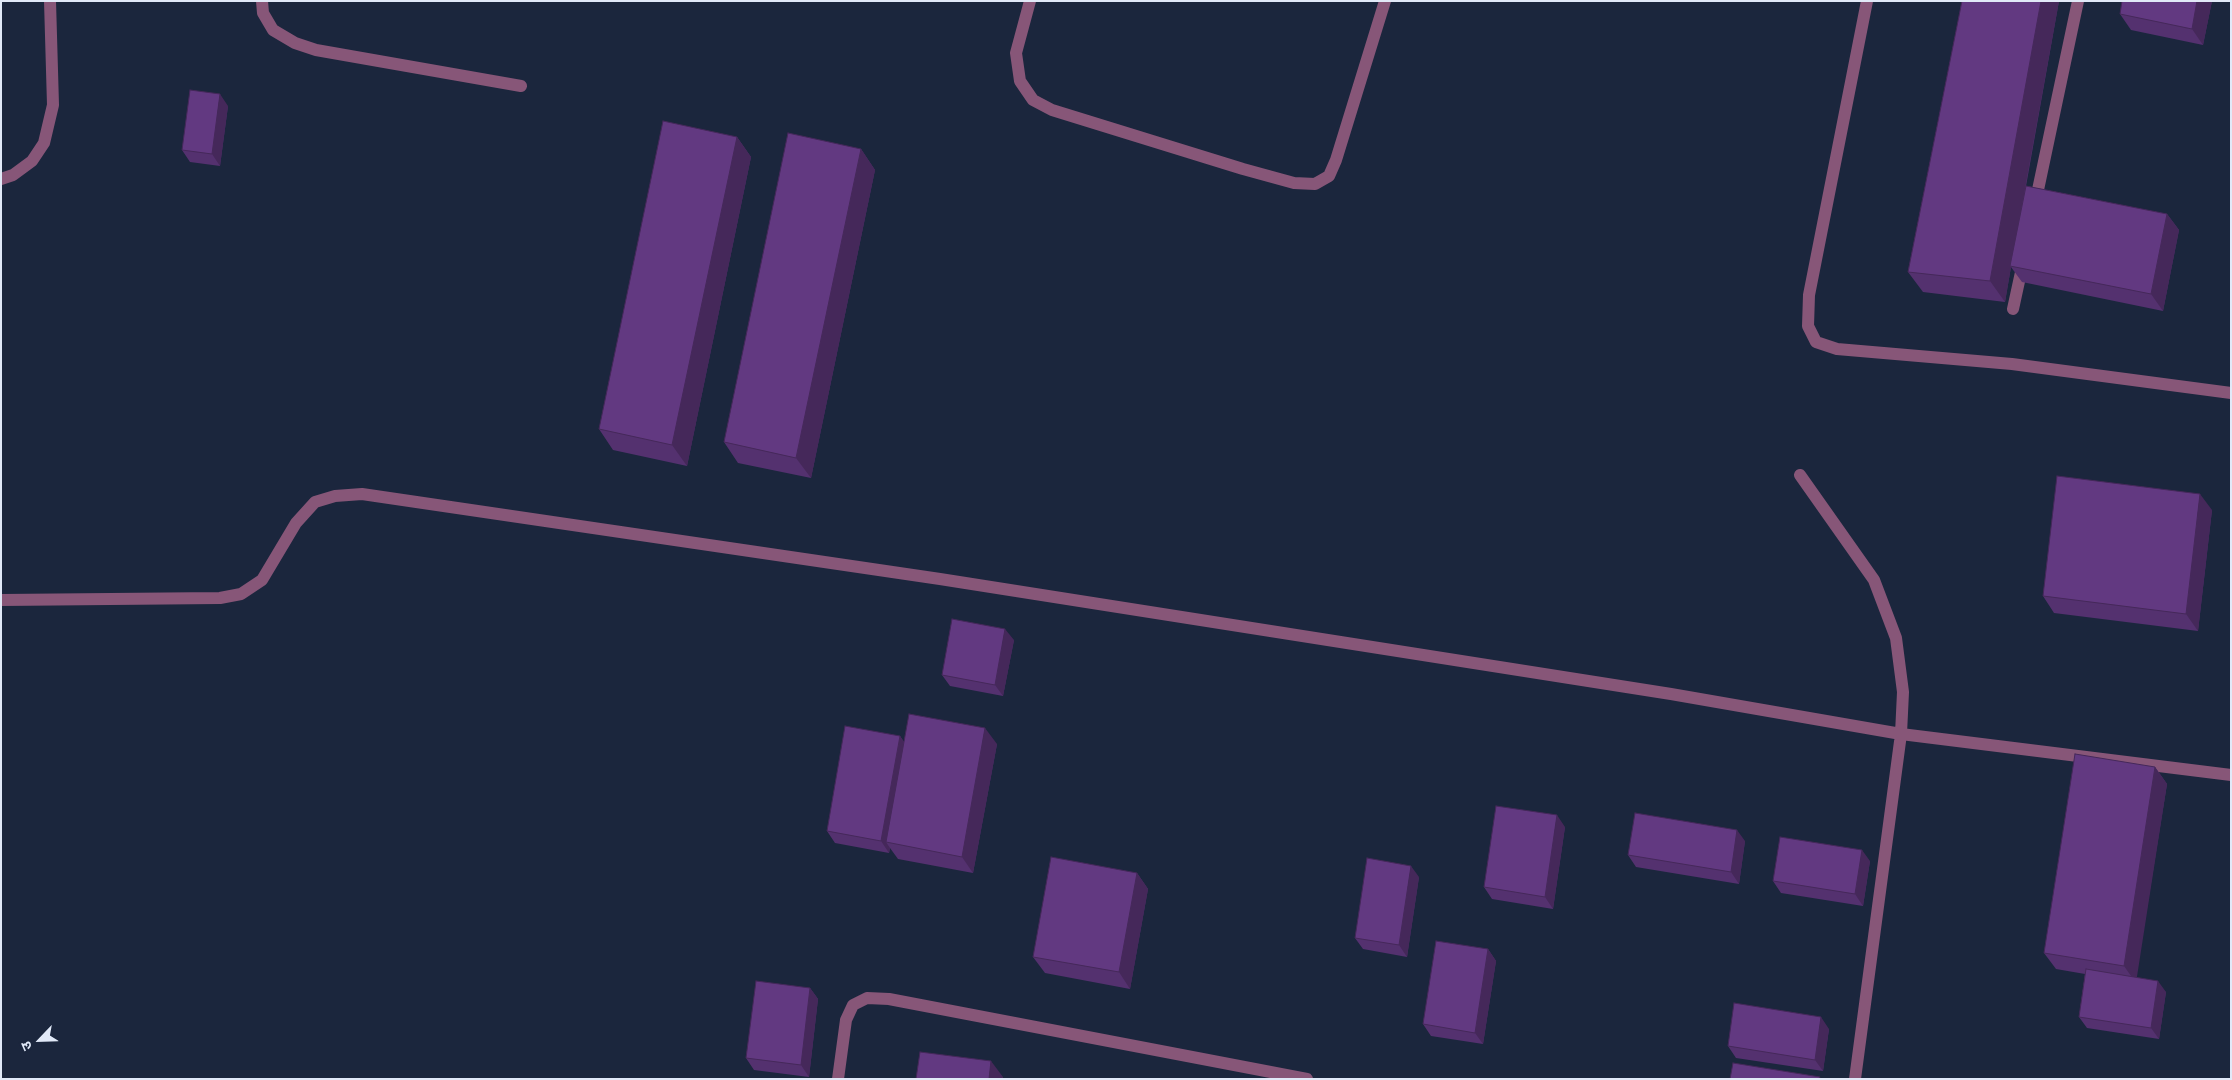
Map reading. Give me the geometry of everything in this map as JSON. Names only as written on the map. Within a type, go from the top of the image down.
[{"type":"street","points":[[1,179],[13,176],[32,161],[44,143],[53,105],[50,1]]},
{"type":"street","points":[[262,1],[263,13],[272,30],[295,43],[316,50],[521,86]]},
{"type":"street","points":[[1030,1],[1016,53],[1020,81],[1032,100],[1052,110],[1243,169],[1294,183],[1315,184],[1329,176],[1336,160],[1385,1]]},
{"type":"street","points":[[1867,1],[1809,295],[1808,326],[1816,342],[1837,349],[2012,364],[2231,393]]},
{"type":"street","points":[[2034,213],[2078,1]]},
{"type":"street","points":[[2014,309],[2026,252]]},
{"type":"street","points":[[1800,474],[1874,580],[1896,638],[1903,692],[1901,734],[1855,1079]]},
{"type":"street","points":[[1,600],[220,598],[241,594],[262,580],[296,523],[315,502],[335,496],[362,494],[950,580],[1671,694],[1901,734],[2231,775]]},
{"type":"street","points":[[838,1079],[846,1020],[853,1005],[867,998],[890,999],[1307,1079]]},
{"type":"building","points":[[1962,1],[2041,1],[1990,281],[1908,272]]},
{"type":"building","points":[[2122,1],[2197,1],[2192,29],[2120,14]]},
{"type":"building","points":[[190,90],[220,94],[212,154],[182,150]]},
{"type":"building","points":[[663,121],[737,137],[672,445],[599,429]]},
{"type":"building","points":[[788,133],[861,149],[796,458],[724,442]]},
{"type":"building","points":[[2026,186],[2167,214],[2151,294],[2010,266]]},
{"type":"building","points":[[2057,476],[2200,494],[2186,614],[2043,596]]},
{"type":"building","points":[[952,619],[1005,629],[995,685],[942,675]]},
{"type":"building","points":[[909,714],[985,728],[962,857],[886,842]]},
{"type":"building","points":[[845,726],[900,736],[881,841],[827,831]]},
{"type":"building","points":[[2075,754],[2155,767],[2124,966],[2044,953]]},
{"type":"building","points":[[1496,806],[1557,815],[1545,897],[1484,887]]},
{"type":"building","points":[[1635,813],[1737,830],[1731,872],[1628,855]]},
{"type":"building","points":[[1780,837],[1862,850],[1855,894],[1773,881]]},
{"type":"building","points":[[1051,857],[1137,873],[1119,972],[1033,957]]},
{"type":"building","points":[[1367,858],[1411,866],[1399,945],[1355,938]]},
{"type":"building","points":[[1436,941],[1488,949],[1475,1033],[1423,1024]]},
{"type":"building","points":[[2086,969],[2158,981],[2151,1028],[2079,1017]]},
{"type":"building","points":[[756,981],[810,988],[801,1065],[746,1058]]},
{"type":"building","points":[[1734,1003],[1821,1017],[1815,1060],[1728,1046]]},
{"type":"building","points":[[920,1052],[991,1061],[989,1079],[916,1079]]},
{"type":"building","points":[[1733,1063],[1820,1077],[1819,1079],[1730,1079]]}]
